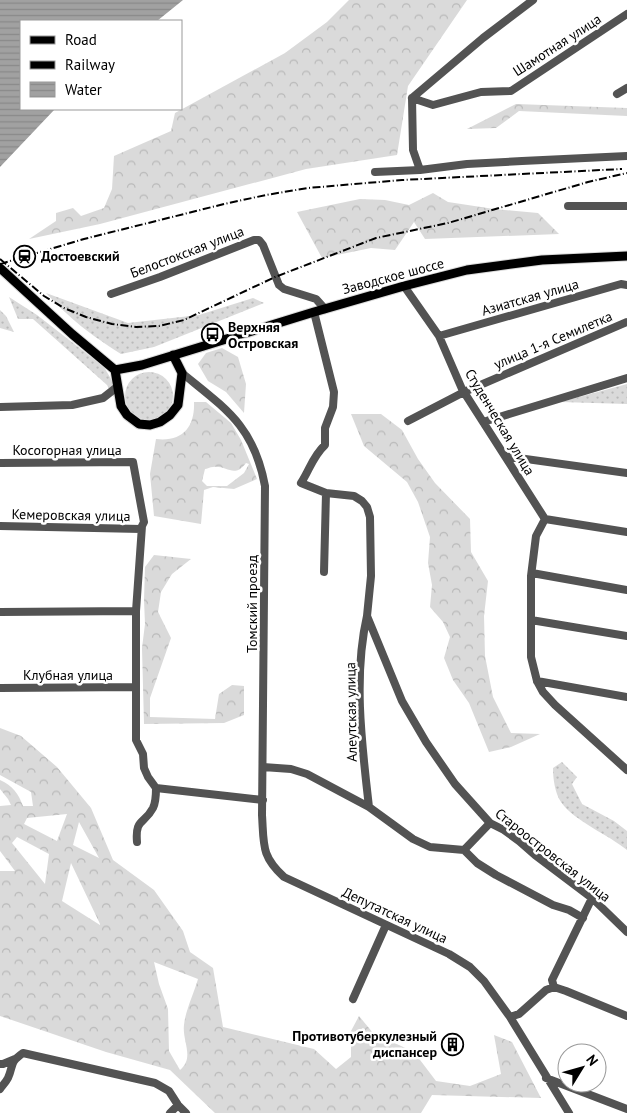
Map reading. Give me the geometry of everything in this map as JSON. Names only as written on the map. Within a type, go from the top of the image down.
[{"type":"main road","name":"Заводское шоссе","points":[[115,370],[142,365],[314,312],[467,270],[542,260],[627,256]]},
{"type":"main road","points":[[0,268],[72,334],[115,370],[121,406],[127,415],[139,424],[150,426],[165,418],[178,405],[182,373],[173,356]]},
{"type":"street","points":[[420,170],[413,150],[412,98],[483,38],[533,0]]},
{"type":"street","name":"Шамотная улица","points":[[412,98],[434,105],[481,92],[511,90],[627,14]]},
{"type":"street","points":[[617,94],[627,88]]},
{"type":"street","points":[[374,172],[420,170],[467,164],[627,156]]},
{"type":"street","points":[[568,206],[627,206]]},
{"type":"street","name":"Белостокская улица","points":[[111,294],[254,240],[259,240],[263,245],[279,285],[284,289],[316,299],[325,309]]},
{"type":"street","name":"Азиатская улица","points":[[439,336],[621,284],[627,285]]},
{"type":"street","name":"Студенческая улица","points":[[404,286],[439,336],[464,392],[545,518]]},
{"type":"street","name":"Староостровская улица","points":[[314,312],[334,392],[333,407],[325,428],[325,444],[316,453],[301,483],[326,493],[354,496],[362,501],[367,508],[370,518],[371,576],[367,616],[402,701],[426,742],[455,784],[490,823],[519,841],[592,898],[627,932]]},
{"type":"street","name":"улица 1-я Семилетка","points":[[408,421],[464,392],[627,322]]},
{"type":"street","name":"Томский проезд","points":[[182,373],[232,414],[249,437],[262,467],[265,486],[264,848]]},
{"type":"street","points":[[483,422],[627,378]]},
{"type":"street","points":[[0,407],[72,404],[104,398],[117,387]]},
{"type":"street","points":[[505,456],[627,473]]},
{"type":"street","name":"Косогорная улица","points":[[0,463],[133,462],[144,522],[142,527]]},
{"type":"street","points":[[324,572],[326,493]]},
{"type":"street","points":[[627,532],[545,518],[536,536],[530,620],[531,657],[537,681],[543,692],[627,770]]},
{"type":"street","name":"Кемеровская улица","points":[[0,526],[142,527]]},
{"type":"street","points":[[137,842],[138,824],[152,809],[156,788],[144,768],[143,754],[136,740],[136,611],[142,527]]},
{"type":"street","points":[[532,573],[627,590]]},
{"type":"street","points":[[0,612],[136,611]]},
{"type":"street","name":"Алеутская улица","points":[[367,616],[362,637],[360,716],[369,808]]},
{"type":"street","points":[[530,620],[627,636]]},
{"type":"street","points":[[537,681],[627,697]]},
{"type":"street","name":"Клубная улица","points":[[0,688],[136,687]]},
{"type":"street","points":[[263,767],[292,769],[307,774],[369,808],[413,839],[430,847],[464,850],[477,863],[496,875],[553,905],[569,910],[583,918]]},
{"type":"street","points":[[156,788],[263,800]]},
{"type":"street","points":[[464,850],[490,823]]},
{"type":"street","name":"Депутатская улица","points":[[264,848],[273,866],[284,877],[449,954],[470,966],[484,981],[510,1017],[569,1113]]},
{"type":"street","points":[[554,987],[552,980],[592,898]]},
{"type":"street","points":[[353,999],[386,925]]},
{"type":"street","points":[[510,1017],[519,1014],[546,990],[554,987],[627,1016]]},
{"type":"street","points":[[0,1064],[15,1059],[23,1053],[155,1083],[169,1091],[186,1113]]},
{"type":"street","points":[[0,1089],[8,1078],[11,1065],[15,1059]]},
{"type":"street","points":[[546,1078],[627,1109]]},
{"type":"street","points":[[170,1113],[178,1105]]},
{"type":"green space","points":[[349,0],[467,0],[408,86],[397,155],[306,169],[100,224],[29,239],[56,221],[56,213],[73,208],[81,216],[104,208],[112,189],[114,156],[171,131],[175,113],[285,53],[327,22]]},
{"type":"green space","points":[[516,104],[627,108],[627,116],[519,111],[496,128],[467,129]]},
{"type":"green space","points":[[433,193],[448,202],[538,213],[559,234],[425,239],[414,222],[395,250],[371,248],[322,258],[297,212],[360,199],[385,200],[409,205]]},
{"type":"green space","points":[[46,293],[128,323],[199,315],[253,298],[264,303],[154,347],[121,354],[81,326]]},
{"type":"green space","points":[[9,297],[37,315],[104,367],[118,391],[121,410],[107,385],[33,319],[18,319]]},
{"type":"green space","points":[[0,310],[6,316],[14,332],[0,328]]},
{"type":"green space","points":[[222,348],[238,357],[246,384],[244,413],[226,392],[208,381],[198,364],[206,353]]},
{"type":"green space","points":[[144,372],[154,372],[166,379],[173,391],[173,401],[166,413],[154,420],[144,420],[136,416],[129,409],[125,401],[125,391],[129,383],[136,376]]},
{"type":"green space","points":[[627,384],[627,404],[561,402]]},
{"type":"green space","points":[[194,402],[206,402],[231,423],[241,440],[257,479],[234,489],[213,487],[204,490],[201,524],[154,516],[150,474],[156,439],[173,438],[186,431],[194,411]],"holes":[[[246,463],[249,464],[244,473],[227,486],[207,486],[202,481],[205,469],[218,467],[234,471],[242,468]]]},
{"type":"green space","points":[[351,414],[381,414],[402,430],[418,459],[435,483],[470,519],[471,552],[488,581],[484,616],[485,656],[493,697],[511,733],[540,734],[511,747],[489,752],[469,703],[453,680],[444,658],[450,637],[443,622],[430,607],[432,585],[428,563],[430,537],[418,502],[407,482],[364,446]]},
{"type":"green space","points":[[154,555],[191,559],[172,574],[161,592],[158,612],[171,638],[150,698],[150,717],[215,719],[219,694],[232,685],[244,686],[244,715],[224,723],[144,724],[142,648],[145,624],[145,567]]},
{"type":"green space","points":[[0,728],[21,736],[57,767],[91,808],[113,860],[154,890],[183,931],[190,952],[213,968],[223,1027],[314,1049],[336,1069],[351,1057],[351,1031],[359,1016],[373,1033],[414,1052],[436,1081],[470,1086],[501,1074],[494,1035],[512,1042],[541,1098],[432,1095],[421,1113],[215,1113],[170,1070],[106,1052],[0,1016],[0,871],[15,871],[0,851],[0,806],[11,805],[0,789],[0,780],[15,790],[23,806],[33,806],[31,792],[0,775]],"holes":[[[67,814],[57,841],[24,824],[27,818]],[[79,822],[99,858],[73,845]],[[17,837],[49,854],[45,884],[12,843]],[[71,863],[100,924],[62,901]],[[154,962],[198,979],[185,1020],[184,1031],[187,1060],[180,1070],[169,1051],[168,1009]]]},
{"type":"green space","points":[[562,762],[577,777],[572,784],[582,804],[614,821],[627,831],[627,850],[583,822],[561,802],[555,786],[553,768]]},
{"type":"water","points":[[0,0],[183,0],[158,20],[20,20],[20,110],[54,110],[0,167]]},
{"type":"railway","points":[[0,264],[84,239],[224,204],[308,188],[402,180],[622,169]]},
{"type":"railway","points":[[0,259],[44,296],[64,308],[86,317],[112,324],[136,327],[159,326],[184,320],[275,277],[376,238],[448,223],[588,182],[627,173]]},
{"type":"place","name":"Достоевский","points":[[25,256]]},
{"type":"place","name":"Верхняя Островская","points":[[212,335]]},
{"type":"place","name":"Противотуберкулезный диспансер","points":[[453,1044]]}]
